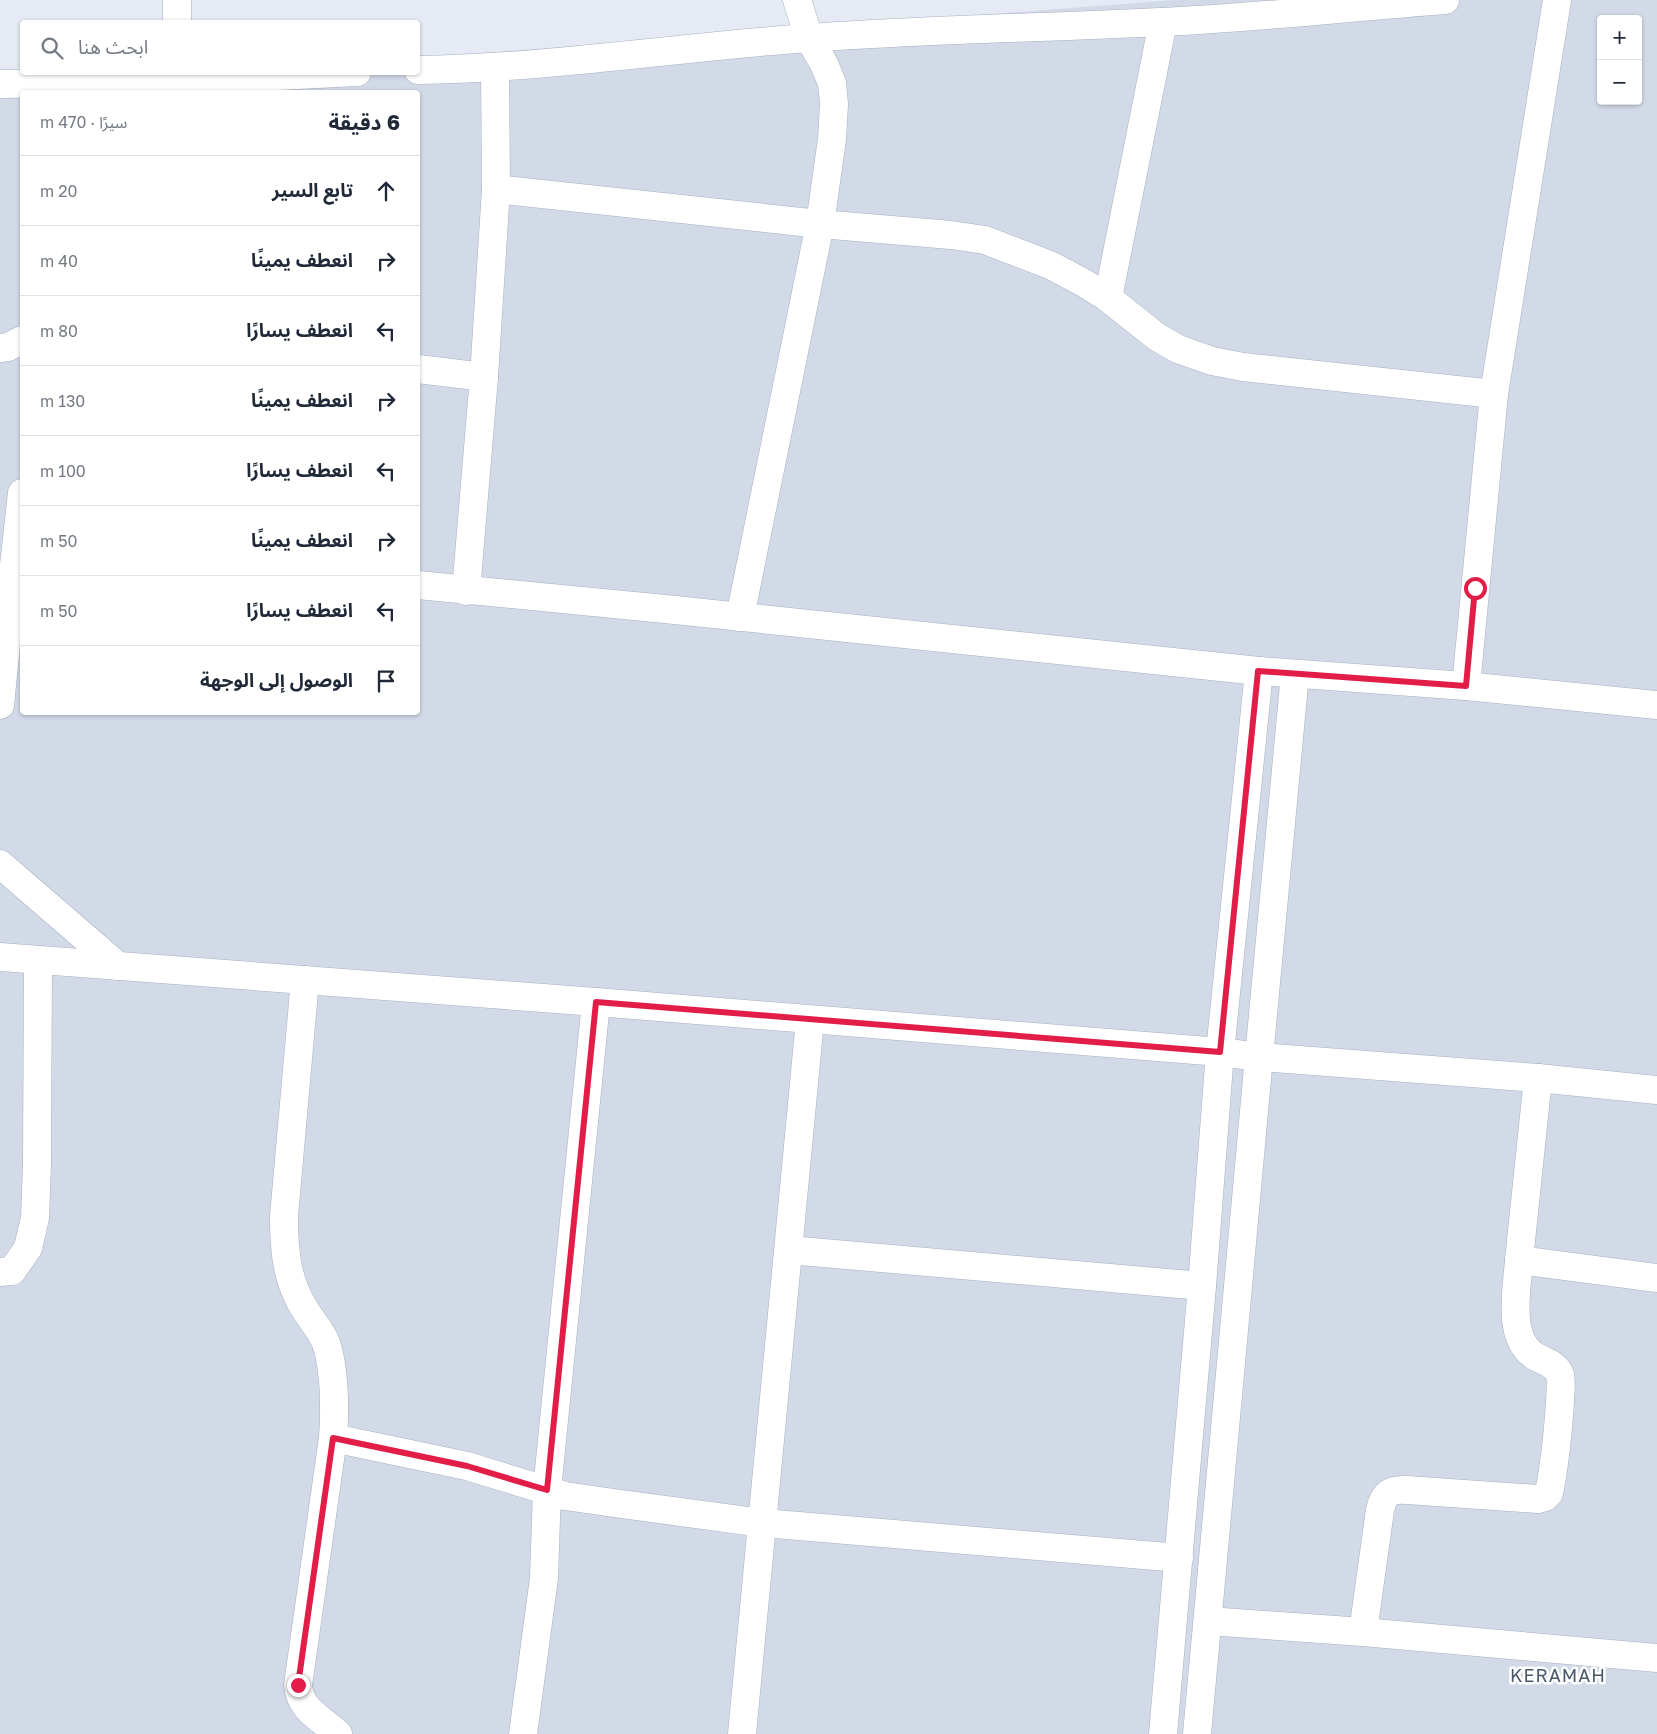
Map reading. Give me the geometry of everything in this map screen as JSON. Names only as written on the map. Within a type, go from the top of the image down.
[{"type":"street","points":[[177,0],[177,20]]},
{"type":"street","points":[[740,617],[820,224],[832,139],[834,104],[832,83],[824,64],[809,38],[797,0]]},
{"type":"street","points":[[420,70],[495,67],[809,38],[1163,22],[1445,0]]},
{"type":"street","points":[[1466,686],[1494,394],[1557,0]]},
{"type":"street","points":[[1108,298],[1163,22]]},
{"type":"street","points":[[466,591],[484,377],[496,189],[495,67]]},
{"type":"street","points":[[0,84],[250,75]]},
{"type":"street","points":[[496,189],[985,240],[1050,266],[1108,298],[1157,337],[1178,349],[1212,361],[1243,367],[1494,394]]},
{"type":"street","points":[[0,348],[8,347],[20,341]]},
{"type":"street","points":[[420,369],[484,377]]},
{"type":"street","points":[[0,705],[4,622],[20,534]]},
{"type":"street","points":[[420,586],[740,617],[1258,671],[1466,686],[1657,705]]},
{"type":"street","points":[[1163,1734],[1202,1286],[1220,1052],[1258,671]]},
{"type":"street","points":[[1197,1734],[1258,1057],[1295,674]]},
{"type":"street","points":[[0,864],[118,966]]},
{"type":"street","points":[[0,957],[1220,1052],[1258,1057],[1538,1078],[1657,1090]]},
{"type":"street","points":[[0,1272],[12,1271],[22,1260],[28,1248],[35,1218],[38,960]]},
{"type":"street","points":[[305,980],[284,1216],[284,1238],[286,1265],[292,1285],[304,1308],[320,1330],[329,1354],[334,1415],[333,1438],[298,1695],[302,1703],[309,1710],[338,1734]]},
{"type":"street","points":[[523,1734],[544,1578],[547,1490],[596,1002]]},
{"type":"street","points":[[742,1734],[810,1020]]},
{"type":"street","points":[[1364,1632],[1379,1516],[1385,1497],[1390,1492],[1406,1490],[1538,1499],[1545,1497],[1549,1493],[1559,1415],[1560,1376],[1552,1365],[1531,1353],[1523,1344],[1518,1334],[1516,1320],[1519,1260],[1538,1078]]},
{"type":"street","points":[[789,1250],[1202,1286]]},
{"type":"street","points":[[1519,1260],[1657,1278]]},
{"type":"street","points":[[333,1438],[467,1466],[566,1496],[763,1523],[1179,1558]]},
{"type":"street","points":[[1208,1622],[1364,1632],[1657,1658]]},
{"type":"shaded area","points":[[1175,0],[1657,0],[1657,1734],[0,1734],[0,90],[199,75],[420,75],[420,58]]},
{"type":"district","name":"KERAMAH","points":[[1558,1676]]},
{"type":"route","points":[[298,1685],[333,1438],[467,1466],[547,1490],[596,1002],[1220,1052],[1258,671],[1466,686],[1475,588]]}]
